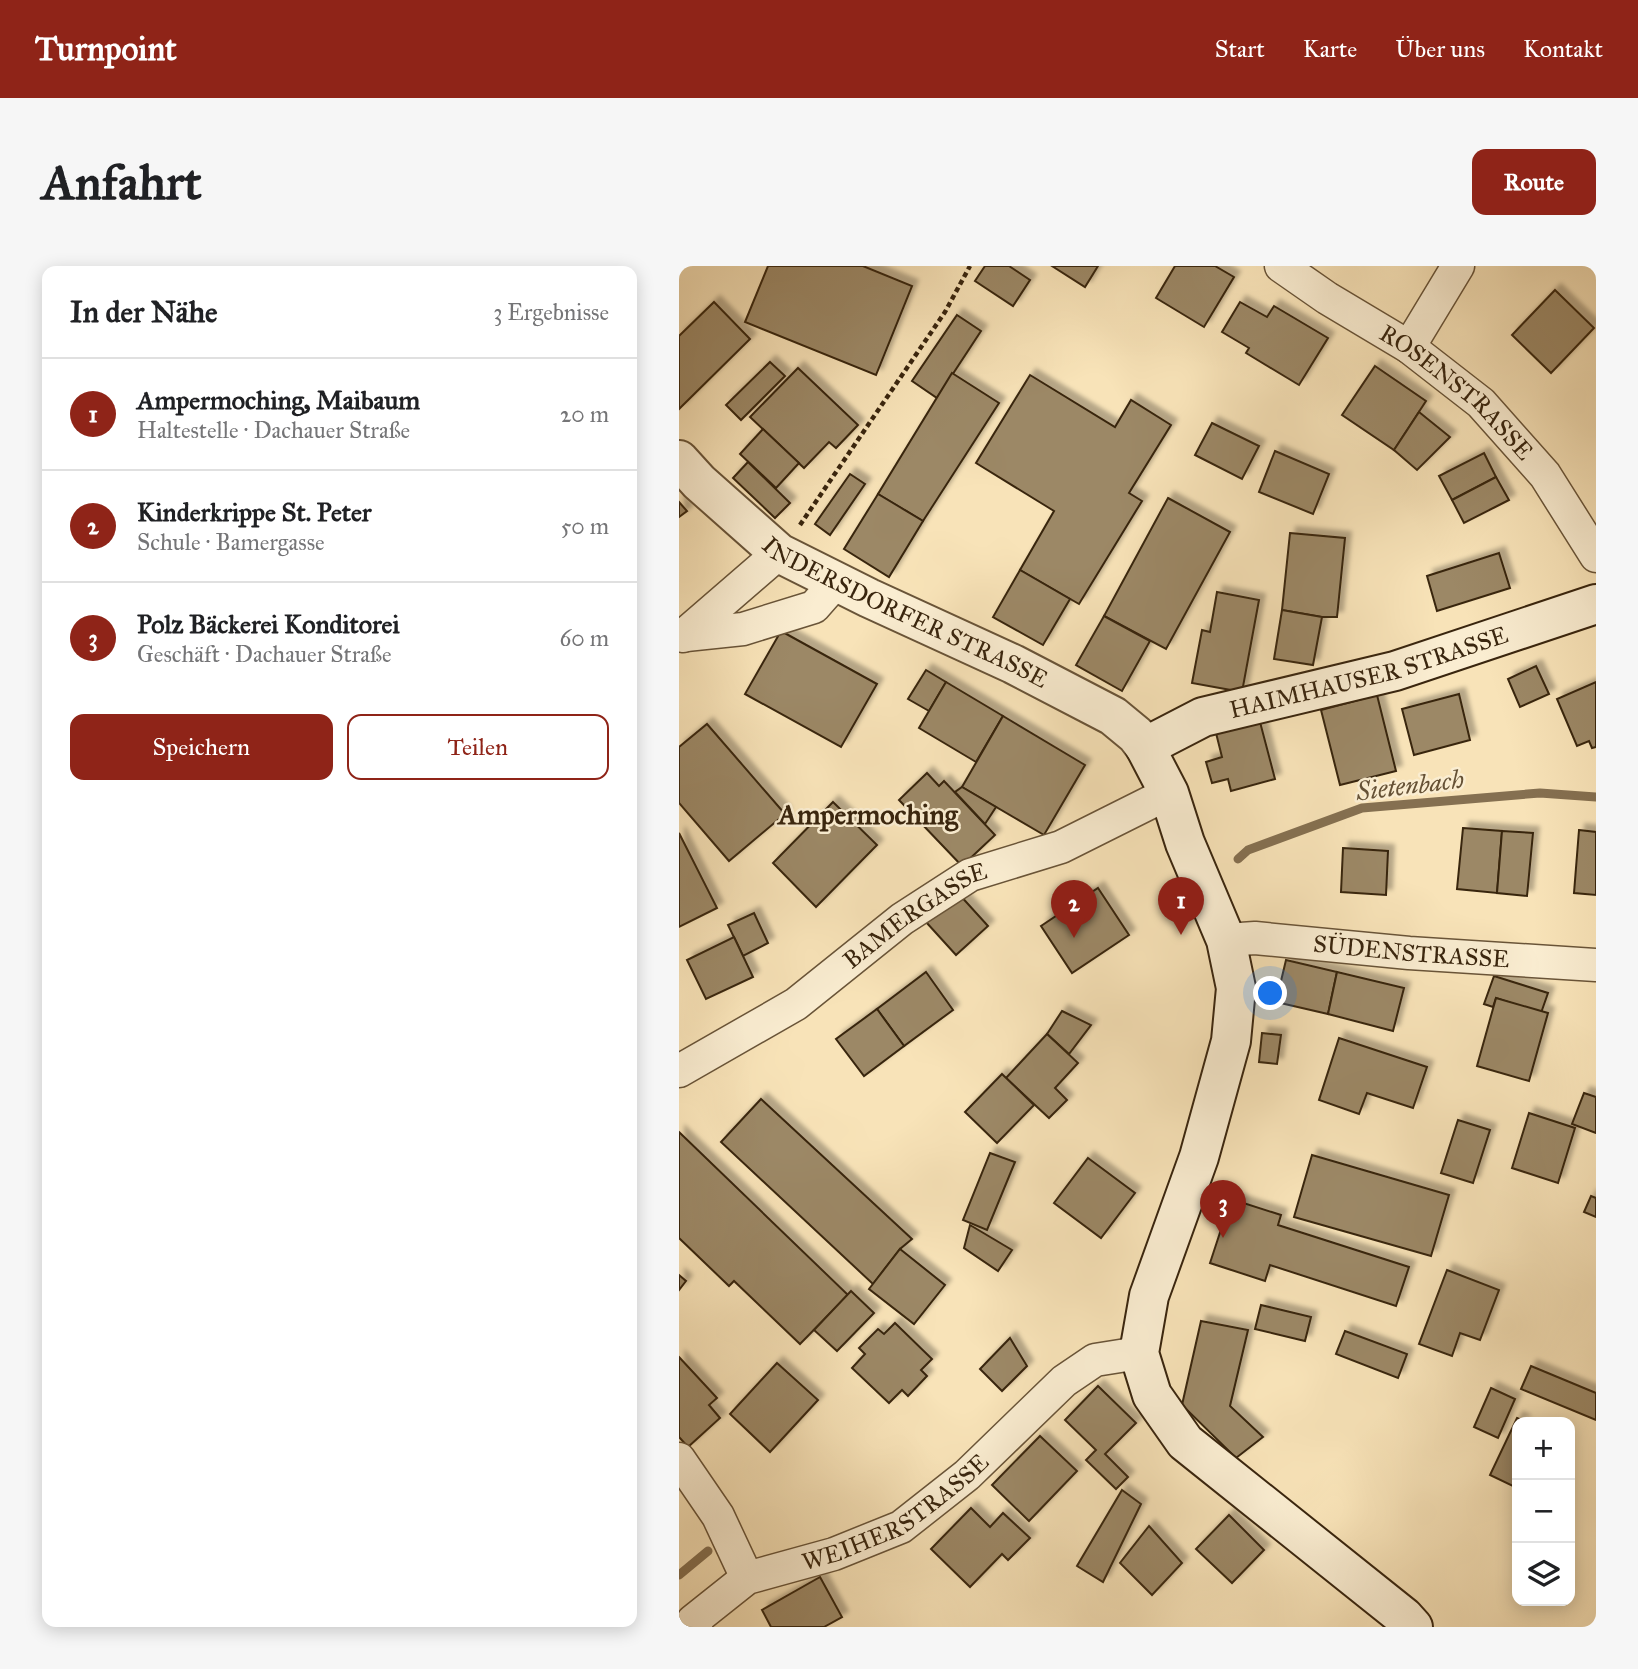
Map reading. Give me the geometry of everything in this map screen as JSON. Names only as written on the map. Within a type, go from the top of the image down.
[{"type":"main road","name":"INDERSDORFER STRASSE","points":[[679,460],[699,482],[779,553],[1013,664],[1113,716],[1136,735],[1145,747],[1169,793],[1185,843],[1226,940],[1236,988],[1231,1041],[1199,1157],[1149,1296],[1139,1353]]},
{"type":"main road","name":"HAIMHAUSER STRASSE","points":[[1145,747],[1203,717],[1395,671],[1596,604]]},
{"type":"main road","points":[[1139,1353],[1152,1395],[1185,1442],[1413,1627]]},
{"type":"street","name":"ROSENSTRASSE","points":[[1281,266],[1327,298],[1409,347],[1481,403],[1545,475],[1596,556]]},
{"type":"street","points":[[1409,347],[1458,266]]},
{"type":"street","points":[[683,636],[779,553]]},
{"type":"street","points":[[683,636],[743,629],[814,607],[836,582]]},
{"type":"street","name":"BAMERGASSE","points":[[679,1071],[796,1003],[902,919],[969,875],[1061,847],[1169,793]]},
{"type":"street","name":"SÜDENSTRASSE","points":[[1226,940],[1255,938],[1409,953],[1596,965]]},
{"type":"street","name":"WEIHERSTRASSE","points":[[747,1578],[834,1554],[901,1527],[967,1475],[1064,1381],[1095,1360],[1139,1353]]},
{"type":"street","points":[[679,1459],[718,1516],[747,1578],[692,1625]]},
{"type":"path","points":[[779,553],[945,312],[970,266]]},
{"type":"building","points":[[768,266],[863,266],[912,286],[876,375],[745,322]]},
{"type":"building","points":[[985,266],[1009,266],[1030,280],[1013,306],[975,281]]},
{"type":"building","points":[[1052,266],[1098,266],[1085,287]]},
{"type":"building","points":[[1175,266],[1215,266],[1234,277],[1204,327],[1156,298]]},
{"type":"building","points":[[1555,290],[1594,328],[1551,373],[1512,335]]},
{"type":"building","points":[[714,302],[750,339],[679,409],[679,336]]},
{"type":"building","points":[[1240,302],[1267,317],[1274,306],[1328,338],[1299,385],[1246,353],[1249,348],[1222,332]]},
{"type":"building","points":[[957,315],[981,331],[937,398],[912,381]]},
{"type":"building","points":[[770,362],[785,376],[741,420],[726,405]]},
{"type":"building","points":[[1375,366],[1426,401],[1394,450],[1342,415]]},
{"type":"building","points":[[798,368],[858,425],[836,448],[829,442],[804,468],[750,417]]},
{"type":"building","points":[[952,373],[999,403],[923,521],[878,494]]},
{"type":"building","points":[[1030,375],[1115,427],[1131,400],[1171,425],[1129,493],[1142,501],[1079,604],[1020,570],[1054,511],[976,463]]},
{"type":"building","points":[[1419,412],[1450,437],[1417,470],[1394,450]]},
{"type":"building","points":[[1212,423],[1259,446],[1242,479],[1195,455]]},
{"type":"building","points":[[763,429],[799,463],[776,488],[740,454]]},
{"type":"building","points":[[1275,451],[1329,474],[1313,514],[1259,492]]},
{"type":"building","points":[[1484,453],[1496,477],[1452,500],[1439,476]]},
{"type":"building","points":[[748,462],[790,503],[775,518],[733,478]]},
{"type":"building","points":[[850,474],[865,484],[830,535],[815,524]]},
{"type":"building","points":[[1496,477],[1509,500],[1464,523],[1452,500]]},
{"type":"building","points":[[878,494],[923,521],[889,577],[844,549]]},
{"type":"building","points":[[1168,498],[1230,532],[1166,649],[1104,616]]},
{"type":"building","points":[[679,502],[687,511],[679,517]]},
{"type":"building","points":[[1290,533],[1345,538],[1337,617],[1282,610]]},
{"type":"building","points":[[1499,553],[1510,588],[1437,611],[1427,576]]},
{"type":"building","points":[[1020,570],[1070,599],[1043,645],[993,617]]},
{"type":"building","points":[[1217,592],[1259,600],[1242,692],[1192,683],[1202,630],[1210,632]]},
{"type":"building","points":[[1282,610],[1322,617],[1313,665],[1274,659]]},
{"type":"building","points":[[1104,616],[1150,641],[1122,691],[1076,665]]},
{"type":"building","points":[[781,631],[877,684],[841,747],[745,694]]},
{"type":"building","points":[[1536,666],[1549,694],[1520,707],[1508,679]]},
{"type":"building","points":[[926,670],[946,682],[929,711],[908,699]]},
{"type":"building","points":[[946,682],[1003,716],[976,762],[919,728]]},
{"type":"building","points":[[1596,682],[1596,747],[1592,748],[1589,741],[1577,746],[1557,699]]},
{"type":"building","points":[[1459,694],[1470,740],[1414,755],[1402,709]]},
{"type":"building","points":[[1377,695],[1396,771],[1340,785],[1321,710]]},
{"type":"building","points":[[1003,716],[1085,765],[1044,835],[962,787]]},
{"type":"building","points":[[1260,722],[1275,779],[1231,791],[1228,779],[1212,783],[1206,762],[1222,757],[1216,733]]},
{"type":"building","points":[[707,724],[785,814],[729,861],[679,803],[679,747]]},
{"type":"building","points":[[927,773],[939,786],[944,781],[995,835],[962,866],[899,800]]},
{"type":"building","points":[[962,787],[996,807],[985,824],[955,792]]},
{"type":"building","points":[[833,802],[877,845],[816,907],[773,863]]},
{"type":"building","points":[[1463,828],[1502,831],[1497,893],[1457,889]]},
{"type":"building","points":[[1579,830],[1596,832],[1596,895],[1574,893]]},
{"type":"building","points":[[1502,831],[1533,833],[1527,896],[1497,893]]},
{"type":"building","points":[[679,833],[717,908],[679,927]]},
{"type":"building","points":[[1343,848],[1388,851],[1386,895],[1341,892]]},
{"type":"building","points":[[1098,888],[1129,935],[1072,973],[1041,926]]},
{"type":"building","points":[[958,893],[988,926],[956,955],[926,922]]},
{"type":"building","points":[[754,913],[768,943],[743,956],[728,925]]},
{"type":"building","points":[[734,937],[753,977],[706,999],[687,960]]},
{"type":"building","points":[[1286,960],[1337,972],[1328,1014],[1276,1002]]},
{"type":"building","points":[[926,972],[953,1010],[904,1046],[877,1009]]},
{"type":"building","points":[[1337,972],[1404,988],[1393,1031],[1328,1014]]},
{"type":"building","points":[[1494,976],[1548,993],[1541,1013],[1496,998],[1493,1007],[1484,1004]]},
{"type":"building","points":[[1496,998],[1548,1013],[1529,1081],[1477,1066]]},
{"type":"building","points":[[877,1009],[904,1046],[864,1076],[836,1039]]},
{"type":"building","points":[[1062,1011],[1091,1025],[1069,1054],[1047,1034]]},
{"type":"building","points":[[1262,1033],[1281,1035],[1277,1064],[1259,1062]]},
{"type":"building","points":[[1047,1034],[1078,1063],[1055,1088],[1067,1100],[1049,1118],[1006,1078]]},
{"type":"building","points":[[1339,1038],[1427,1067],[1413,1108],[1367,1093],[1359,1114],[1319,1100]]},
{"type":"building","points":[[1002,1074],[1034,1105],[997,1143],[965,1112]]},
{"type":"building","points":[[1584,1093],[1596,1097],[1596,1133],[1572,1124]]},
{"type":"building","points":[[761,1099],[912,1239],[900,1249],[873,1284],[721,1142]]},
{"type":"building","points":[[1529,1113],[1575,1128],[1558,1183],[1512,1168]]},
{"type":"building","points":[[1458,1120],[1490,1130],[1473,1183],[1441,1173]]},
{"type":"building","points":[[679,1132],[848,1295],[800,1344],[734,1281],[729,1286],[679,1238]]},
{"type":"building","points":[[990,1153],[1015,1162],[987,1230],[963,1220]]},
{"type":"building","points":[[1312,1155],[1449,1195],[1431,1256],[1294,1217]]},
{"type":"building","points":[[1088,1158],[1135,1193],[1101,1238],[1054,1203]]},
{"type":"building","points":[[1591,1196],[1596,1198],[1596,1217],[1584,1212]]},
{"type":"building","points":[[1231,1199],[1281,1215],[1278,1225],[1409,1267],[1396,1306],[1270,1265],[1265,1281],[1210,1263]]},
{"type":"building","points":[[970,1225],[1012,1250],[998,1271],[964,1248]]},
{"type":"building","points":[[900,1249],[945,1285],[914,1324],[869,1289]]},
{"type":"building","points":[[1447,1270],[1499,1290],[1480,1340],[1460,1333],[1452,1356],[1419,1344]]},
{"type":"building","points":[[679,1275],[686,1281],[679,1290]]},
{"type":"building","points":[[851,1291],[874,1313],[837,1351],[814,1330]]},
{"type":"building","points":[[1261,1305],[1311,1317],[1305,1341],[1255,1329]]},
{"type":"building","points":[[1201,1321],[1248,1330],[1230,1406],[1263,1437],[1236,1458],[1182,1405]]},
{"type":"building","points":[[895,1323],[932,1359],[921,1370],[927,1376],[908,1396],[902,1390],[889,1403],[852,1368],[865,1354],[859,1348],[878,1329],[884,1334]]},
{"type":"building","points":[[1345,1331],[1407,1354],[1398,1378],[1336,1354]]},
{"type":"building","points":[[1010,1338],[1027,1366],[1002,1391],[980,1369]]},
{"type":"building","points":[[679,1357],[717,1398],[709,1405],[720,1418],[688,1447],[679,1437]]},
{"type":"building","points":[[777,1363],[818,1400],[770,1452],[730,1414]]},
{"type":"building","points":[[1531,1366],[1596,1393],[1596,1420],[1521,1389]]},
{"type":"building","points":[[1098,1386],[1136,1423],[1105,1454],[1128,1477],[1116,1489],[1086,1460],[1096,1450],[1065,1420]]},
{"type":"building","points":[[1491,1388],[1515,1399],[1498,1438],[1474,1427]]},
{"type":"building","points":[[1512,1429],[1512,1486],[1490,1475]]},
{"type":"building","points":[[1040,1436],[1077,1471],[1029,1521],[992,1485]]},
{"type":"building","points":[[1122,1490],[1141,1504],[1103,1582],[1077,1566]]},
{"type":"building","points":[[971,1508],[990,1527],[1003,1513],[1030,1538],[1008,1560],[1002,1554],[970,1587],[931,1549]]},
{"type":"building","points":[[1229,1515],[1264,1550],[1232,1583],[1196,1549]]},
{"type":"building","points":[[1149,1526],[1182,1563],[1152,1595],[1120,1563]]},
{"type":"building","points":[[820,1577],[842,1617],[824,1627],[771,1627],[762,1610]]},
{"type":"waterway","name":"Sietenbach","points":[[1238,859],[1248,850],[1362,808],[1540,793],[1596,797]]},
{"type":"waterway","name":"Sietenbach","points":[[679,1575],[708,1551]]},
{"type":"place","name":"Ampermoching, Maibaum","points":[[1181,935]]},
{"type":"place","name":"Kinderkrippe St. Peter","points":[[1074,938]]},
{"type":"place","name":"Polz Bäckerei Konditorei","points":[[1223,1238]]},
{"type":"district","name":"Ampermoching","points":[[868,814]]}]
